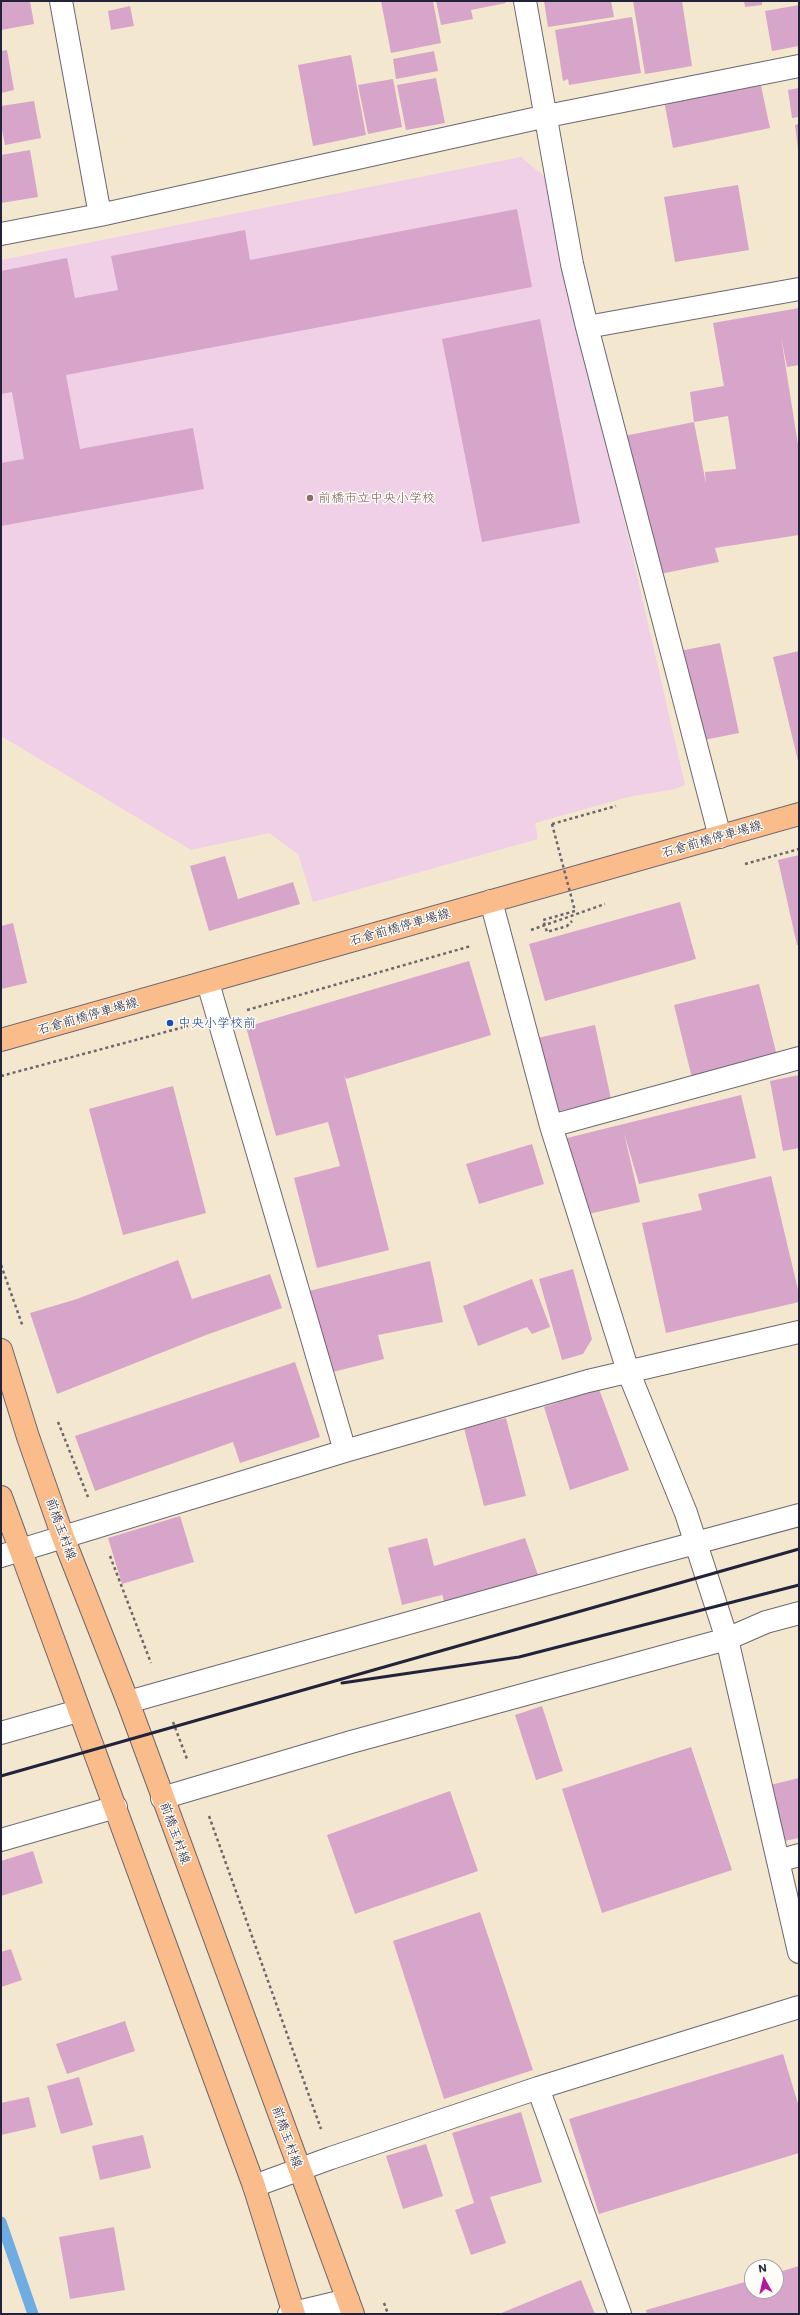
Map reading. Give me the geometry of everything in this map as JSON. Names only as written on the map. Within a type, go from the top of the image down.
[{"type":"main road","name":"石倉前橋停車場線","points":[[1,1040],[208,983],[799,814]]},
{"type":"main road","name":"前橋玉村線","points":[[1,1350],[28,1437],[63,1536],[128,1702],[350,2307]]},
{"type":"main road","points":[[1,1497],[10,1553],[78,1710],[116,1807],[254,2186],[293,2314]]},
{"type":"street","points":[[61,1],[100,215]]},
{"type":"street","points":[[525,1],[547,116],[572,264],[587,327],[720,837]]},
{"type":"street","points":[[1,234],[100,215],[547,116],[799,66]]},
{"type":"street","points":[[587,327],[799,289]]},
{"type":"street","points":[[491,901],[551,1126],[628,1371],[647,1415],[696,1542],[727,1639],[799,1952]]},
{"type":"street","points":[[208,983],[345,1452]]},
{"type":"street","points":[[551,1126],[799,1058]]},
{"type":"street","points":[[10,1553],[345,1452],[628,1371],[799,1332]]},
{"type":"street","points":[[128,1702],[696,1542],[799,1515]]},
{"type":"street","points":[[162,1798],[351,1742],[727,1639],[766,1622],[799,1613]]},
{"type":"street","points":[[1,1733],[78,1710]]},
{"type":"street","points":[[1,1840],[116,1807]]},
{"type":"street","points":[[778,1861],[799,1855]]},
{"type":"street","points":[[254,2186],[331,2158],[538,2088],[799,2007]]},
{"type":"street","points":[[538,2088],[620,2314]]},
{"type":"street","points":[[293,2314],[350,2307]]},
{"type":"path","points":[[572,921],[567,926],[547,932],[543,920],[575,911],[552,824],[616,806]]},
{"type":"path","points":[[739,866],[799,849]]},
{"type":"path","points":[[526,931],[612,901]]},
{"type":"path","points":[[245,1011],[476,944]]},
{"type":"path","points":[[1,1076],[191,1025]]},
{"type":"path","points":[[109,1554],[190,1765]]},
{"type":"path","points":[[206,1810],[331,2158]]},
{"type":"path","points":[[383,2299],[388,2314]]},
{"type":"shaded area","name":"前橋市立中央小学校","points":[[521,157],[546,178],[685,785],[675,789],[628,797],[535,823],[538,839],[313,902],[298,854],[269,833],[191,850],[1,736],[1,260]]},
{"type":"building","points":[[1,1],[30,1],[34,24],[1,30]]},
{"type":"building","points":[[381,1],[433,1],[441,43],[391,53]]},
{"type":"building","points":[[436,1],[505,1],[506,3],[471,10],[473,19],[441,25]]},
{"type":"building","points":[[544,1],[611,1],[614,17],[548,27]]},
{"type":"building","points":[[633,1],[682,1],[692,66],[645,74]]},
{"type":"building","points":[[744,1],[762,1],[762,5],[745,7]]},
{"type":"building","points":[[799,5],[799,46],[772,51],[765,11]]},
{"type":"building","points":[[130,6],[134,26],[111,30],[108,11]]},
{"type":"building","points":[[632,17],[641,73],[569,85],[568,79],[563,81],[555,30]]},
{"type":"building","points":[[7,50],[14,90],[1,93],[1,51]]},
{"type":"building","points":[[434,51],[438,71],[396,79],[393,59]]},
{"type":"building","points":[[351,55],[366,135],[313,146],[298,65]]},
{"type":"building","points":[[436,78],[445,123],[406,130],[397,85]]},
{"type":"building","points":[[393,79],[402,127],[368,134],[358,85]]},
{"type":"building","points":[[760,81],[770,128],[673,148],[664,101]]},
{"type":"building","points":[[799,88],[799,117],[792,118],[788,90]]},
{"type":"building","points":[[34,101],[41,138],[5,145],[1,125],[1,106]]},
{"type":"building","points":[[799,124],[799,149],[798,149],[795,125]]},
{"type":"building","points":[[30,150],[38,197],[1,203],[1,155]]},
{"type":"building","points":[[738,185],[749,250],[675,262],[664,197]]},
{"type":"building","points":[[517,209],[532,287],[66,375],[80,449],[193,428],[204,489],[1,526],[1,463],[24,459],[12,392],[1,394],[1,271],[67,258],[75,298],[118,290],[111,256],[245,230],[250,260]]},
{"type":"building","points":[[799,308],[799,365],[787,367],[781,337],[799,451],[799,535],[715,548],[719,562],[655,575],[624,436],[694,422],[690,392],[724,386],[713,323]],"holes":[[[728,416],[736,469],[705,472],[706,484],[694,422]]]},
{"type":"building","points":[[540,319],[580,523],[482,542],[442,339]]},
{"type":"building","points":[[720,643],[739,733],[694,742],[675,652]]},
{"type":"building","points":[[799,651],[799,761],[798,761],[773,657]]},
{"type":"building","points":[[799,855],[799,945],[797,945],[778,860]]},
{"type":"building","points":[[225,856],[238,899],[293,882],[300,904],[209,931],[190,866]]},
{"type":"building","points":[[680,902],[696,959],[545,1001],[529,944]]},
{"type":"building","points":[[13,923],[27,983],[1,989],[1,926]]},
{"type":"building","points":[[469,961],[491,1035],[346,1079],[344,1074],[389,1250],[317,1268],[294,1178],[340,1166],[328,1122],[276,1136],[246,1027]]},
{"type":"building","points":[[759,984],[777,1056],[692,1078],[674,1005]]},
{"type":"building","points":[[595,1025],[611,1099],[550,1113],[533,1039]]},
{"type":"building","points":[[799,1075],[799,1148],[783,1151],[770,1081]]},
{"type":"building","points":[[173,1086],[206,1213],[123,1235],[89,1109]]},
{"type":"building","points":[[741,1095],[756,1158],[639,1184],[624,1133],[640,1202],[580,1216],[563,1139]]},
{"type":"building","points":[[532,1144],[544,1184],[479,1204],[466,1164]]},
{"type":"building","points":[[771,1176],[799,1294],[799,1302],[666,1333],[642,1223],[702,1210],[698,1194]]},
{"type":"building","points":[[178,1260],[192,1299],[270,1274],[282,1308],[206,1335],[57,1394],[30,1313],[77,1299]]},
{"type":"building","points":[[430,1261],[443,1322],[378,1335],[384,1359],[325,1374],[305,1292]]},
{"type":"building","points":[[573,1269],[592,1339],[583,1354],[562,1360],[539,1279]]},
{"type":"building","points":[[532,1279],[550,1327],[532,1334],[527,1327],[478,1346],[463,1306]]},
{"type":"building","points":[[295,1362],[320,1437],[240,1463],[233,1442],[95,1491],[75,1436]]},
{"type":"building","points":[[599,1389],[629,1470],[570,1490],[544,1407]]},
{"type":"building","points":[[506,1418],[526,1496],[484,1506],[464,1428]]},
{"type":"building","points":[[180,1516],[194,1562],[122,1584],[108,1538]]},
{"type":"building","points":[[427,1538],[434,1566],[525,1538],[538,1575],[445,1605],[441,1590],[442,1595],[402,1605],[388,1548]]},
{"type":"building","points":[[542,1706],[563,1771],[536,1780],[515,1715]]},
{"type":"building","points":[[691,1747],[732,1870],[602,1913],[562,1789]]},
{"type":"building","points":[[799,1778],[799,1838],[780,1842],[766,1786]]},
{"type":"building","points":[[450,1791],[478,1871],[355,1914],[327,1835]]},
{"type":"building","points":[[33,1851],[43,1883],[1,1896],[1,1861]]},
{"type":"building","points":[[480,1912],[533,2070],[444,2099],[393,1941]]},
{"type":"building","points":[[11,1949],[22,1980],[1,1987],[1,1952]]},
{"type":"building","points":[[125,2021],[135,2051],[67,2074],[56,2044]]},
{"type":"building","points":[[783,2054],[799,2107],[799,2153],[599,2214],[569,2119]]},
{"type":"building","points":[[79,2077],[93,2125],[61,2134],[47,2086]]},
{"type":"building","points":[[29,2097],[36,2127],[1,2135],[1,2103]]},
{"type":"building","points":[[521,2112],[542,2182],[490,2197],[506,2243],[471,2255],[455,2210],[474,2203],[452,2133]]},
{"type":"building","points":[[143,2135],[151,2168],[100,2180],[92,2146]]},
{"type":"building","points":[[426,2144],[443,2196],[403,2209],[386,2156]]},
{"type":"building","points":[[114,2227],[125,2290],[70,2299],[59,2237]]},
{"type":"building","points":[[799,2266],[799,2314],[647,2314],[646,2310],[744,2282],[744,2299],[784,2299],[784,2271]]},
{"type":"building","points":[[581,2280],[595,2314],[499,2314]]},
{"type":"waterway","points":[[1,2222],[33,2314]]},
{"type":"railway","points":[[1,1776],[799,1549]]},
{"type":"railway","points":[[342,1683],[519,1657],[799,1585]]},
{"type":"place","name":"前橋市立中央小学校","points":[[310,498]]},
{"type":"place","name":"中央小学校前","points":[[170,1023]]}]
